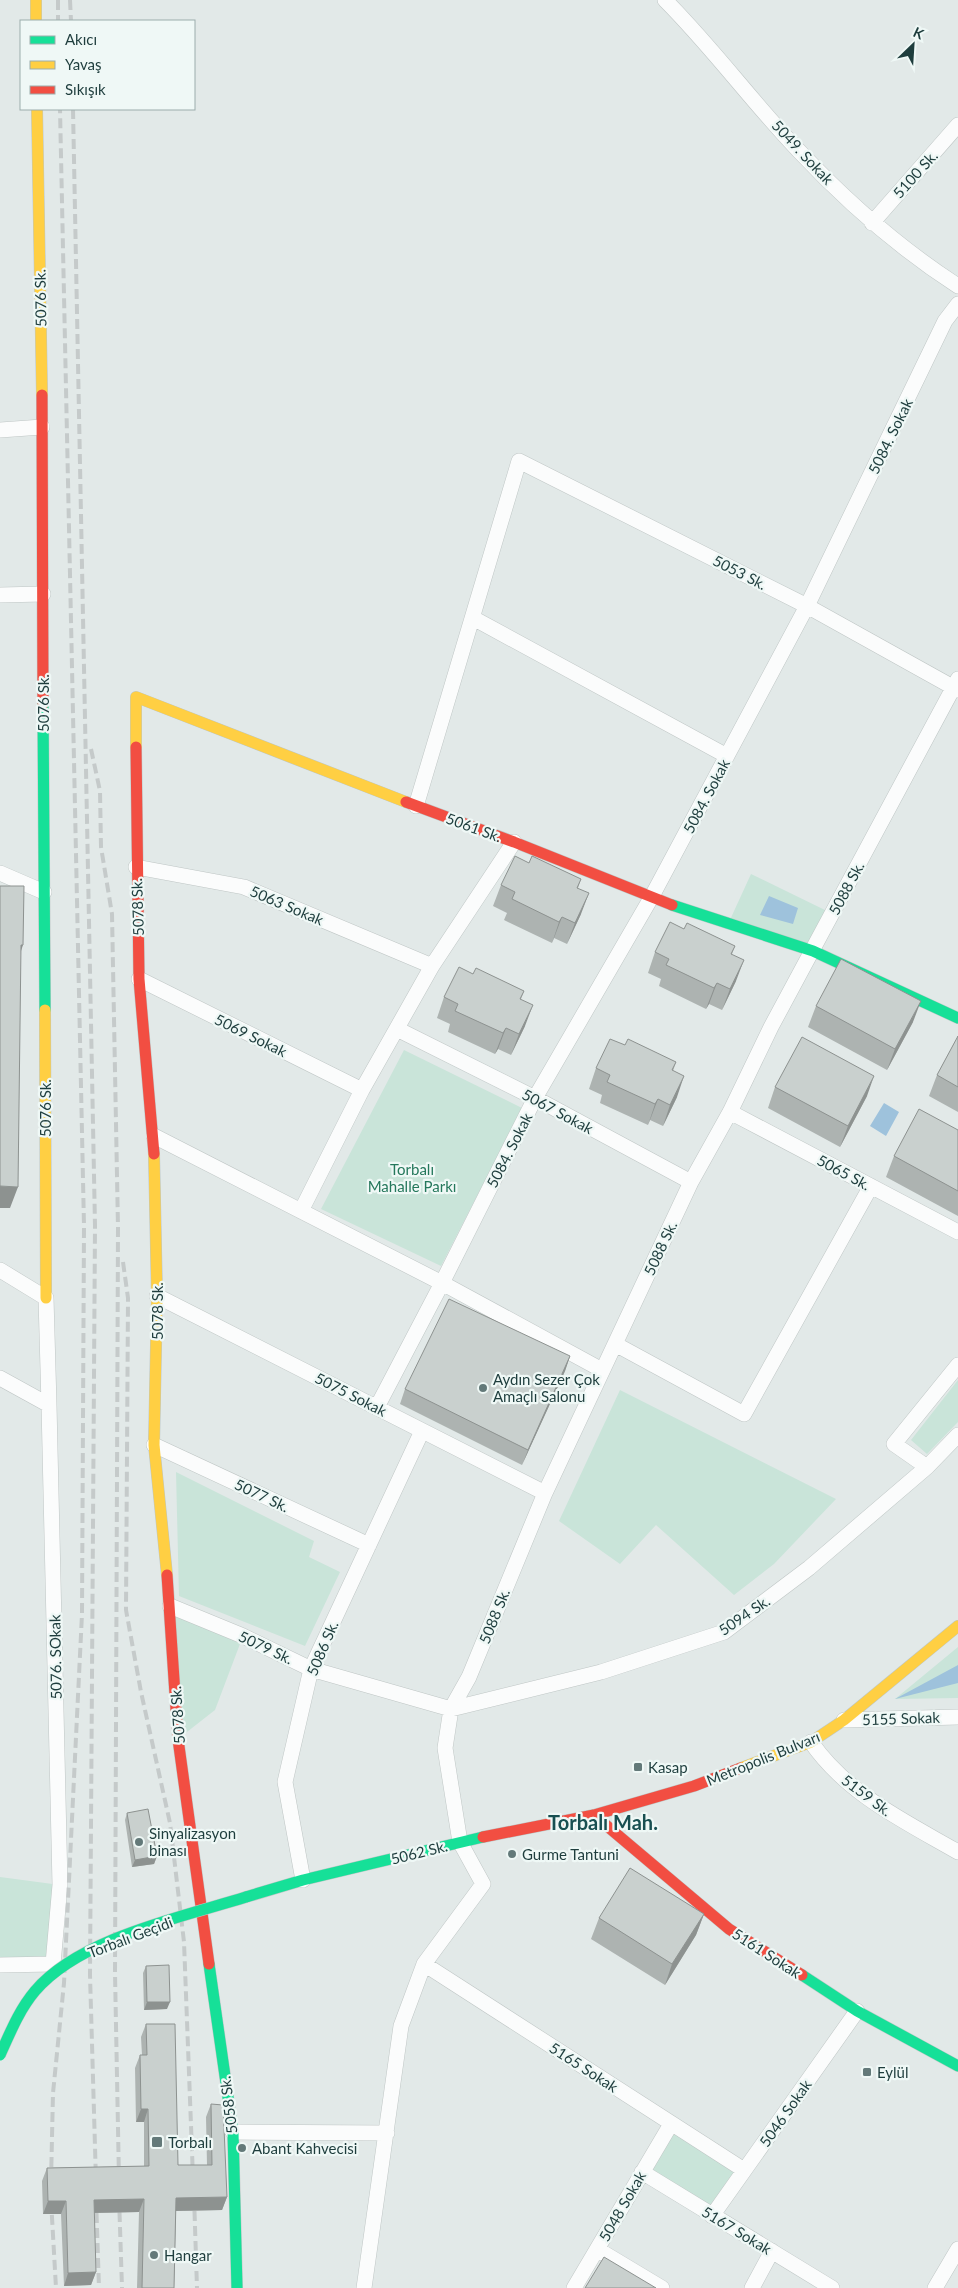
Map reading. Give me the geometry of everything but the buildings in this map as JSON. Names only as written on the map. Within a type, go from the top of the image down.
[{"type":"street","points":[[36,0],[36,20]]},
{"type":"street","name":"5049. Sokak","points":[[665,0],[699,34],[798,151],[872,223],[920,262],[958,286]]},
{"type":"street","name":"5076 Sk.","points":[[38,110],[42,427],[46,1298]]},
{"type":"street","name":"5100 Sk.","points":[[872,223],[958,126]]},
{"type":"street","name":"5084. Sokak","points":[[377,1407],[535,1098],[651,898],[808,606],[945,321],[958,304]]},
{"type":"street","points":[[0,430],[42,427]]},
{"type":"street","name":"5053 Sk.","points":[[473,618],[519,461],[808,606],[957,686]]},
{"type":"street","points":[[0,595],[43,594]]},
{"type":"street","points":[[416,806],[473,618],[727,756]]},
{"type":"street","name":"5088 Sk.","points":[[424,1964],[483,1884],[460,1842],[445,1748],[451,1709],[469,1677],[545,1493],[691,1182],[730,1112],[771,1027],[957,686]]},
{"type":"street","name":"5061 Sk.","points":[[136,697],[514,842],[651,898],[813,951],[958,1018]]},
{"type":"street","name":"5078 Sk.","points":[[136,697],[136,867],[140,979],[154,1136],[158,1296],[154,1445],[170,1606],[178,1740],[205,1922]]},
{"type":"street","points":[[301,1211],[362,1090],[432,966],[514,842]]},
{"type":"street","name":"5063 Sokak","points":[[136,867],[244,887],[432,966]]},
{"type":"street","points":[[0,873],[44,892]]},
{"type":"street","name":"5069 Sokak","points":[[140,979],[362,1090]]},
{"type":"street","name":"5067 Sokak","points":[[397,1029],[535,1098],[691,1182]]},
{"type":"street","name":"5065 Sk.","points":[[730,1112],[958,1232]]},
{"type":"street","points":[[154,1136],[442,1283],[602,1370]]},
{"type":"street","points":[[615,1344],[744,1414],[871,1186]]},
{"type":"street","points":[[0,1270],[46,1298]]},
{"type":"street","name":"5075 Sokak","points":[[158,1296],[545,1493]]},
{"type":"street","name":"5076. SOkak","points":[[0,1965],[53,1964],[60,1884],[46,1298]]},
{"type":"street","points":[[927,1467],[894,1444],[958,1365]]},
{"type":"street","points":[[0,1378],[49,1405]]},
{"type":"street","name":"5086 Sk.","points":[[303,1880],[285,1782],[311,1669],[422,1430]]},
{"type":"street","name":"5094 Sk.","points":[[451,1709],[601,1672],[724,1632],[809,1568],[927,1467],[958,1435]]},
{"type":"street","name":"5077 Sk.","points":[[154,1445],[369,1545]]},
{"type":"street","name":"5079 Sk.","points":[[170,1606],[243,1636],[311,1669],[451,1709]]},
{"type":"street","name":"Metropolis Bulvarı","points":[[594,1815],[694,1786],[810,1742],[844,1720],[958,1626]]},
{"type":"street","name":"5155 Sokak","points":[[844,1720],[958,1716]]},
{"type":"street","name":"5159 Sk.","points":[[810,1742],[825,1762],[872,1803],[958,1852]]},
{"type":"street","name":"5062 Sk.","points":[[246,1897],[303,1880],[460,1842],[594,1815]]},
{"type":"street","name":"5161 Sokak","points":[[594,1815],[730,1930],[857,2011],[958,2066]]},
{"type":"street","name":"Torbalı Geçidi","points":[[0,2055],[16,2020],[43,1984],[88,1952],[134,1933],[246,1897]]},
{"type":"street","name":"5058 Sk.","points":[[205,1922],[233,2132],[237,2288]]},
{"type":"street","points":[[364,2288],[402,2026],[424,1964]]},
{"type":"street","name":"5165 Sokak","points":[[424,1964],[744,2170]]},
{"type":"street","name":"5046 Sokak","points":[[712,2216],[857,2011]]},
{"type":"street","name":"5048 Sokak","points":[[574,2288],[671,2124]]},
{"type":"street","points":[[233,2132],[387,2133]]},
{"type":"street","name":"5167 Sokak","points":[[642,2172],[832,2288]]},
{"type":"street","points":[[597,2249],[662,2288]]},
{"type":"street","points":[[935,2288],[958,2249]]},
{"type":"street","points":[[752,2288],[772,2251]]},
{"type":"green space","points":[[751,874],[829,912],[813,951],[729,922]]},
{"type":"green space","name":"Torbalı Mahalle Parkı","points":[[404,1050],[522,1108],[441,1266],[321,1209]]},
{"type":"green space","points":[[958,1380],[958,1422],[927,1454],[911,1440]]},
{"type":"green space","points":[[620,1390],[836,1499],[774,1564],[734,1595],[656,1525],[620,1564],[559,1521]]},
{"type":"green space","points":[[176,1472],[314,1541],[309,1557],[340,1572],[305,1646],[179,1596]]},
{"type":"green space","points":[[170,1606],[243,1636],[215,1710],[178,1739]]},
{"type":"green space","points":[[958,1647],[958,1698],[895,1699]]},
{"type":"green space","points":[[0,1877],[60,1885],[53,1964],[0,1965]]},
{"type":"green space","points":[[671,2124],[744,2170],[712,2216],[642,2172]]},
{"type":"water","points":[[769,896],[798,908],[793,924],[760,915]]},
{"type":"water","points":[[884,1103],[899,1112],[886,1136],[870,1126]]},
{"type":"water","points":[[958,1665],[958,1683],[895,1699]]},
{"type":"railway","points":[[58,0],[58,20]]},
{"type":"railway","points":[[70,0],[71,20]]},
{"type":"railway","points":[[51,2182],[53,2093],[64,1983],[82,1614],[84,1226],[60,110]]},
{"type":"railway","points":[[73,110],[95,1226],[90,1975],[96,2181]]},
{"type":"railway","points":[[91,749],[100,791],[101,847],[112,914],[118,1228],[115,1973],[119,2180]]},
{"type":"railway","points":[[123,1262],[128,1298],[126,1610],[141,1692],[170,1823],[184,1942],[193,2178]]},
{"type":"railway","points":[[194,2196],[197,2288]]},
{"type":"railway","points":[[119,2197],[122,2288]]},
{"type":"railway","points":[[96,2198],[99,2288]]},
{"type":"railway","points":[[51,2200],[56,2288]]},
{"type":"traffic: fast","points":[[43,704],[45,1010]]},
{"type":"traffic: fast","points":[[672,905],[813,951],[958,1018]]},
{"type":"traffic: fast","points":[[246,1897],[303,1880],[483,1837]]},
{"type":"traffic: fast","points":[[0,2055],[11,2030],[29,1998],[54,1973],[78,1957],[105,1943],[133,1932],[246,1897]]},
{"type":"traffic: fast","points":[[209,1964],[233,2132],[237,2288]]},
{"type":"traffic: fast","points":[[802,1975],[857,2011],[958,2066]]},
{"type":"traffic: slow","points":[[36,0],[36,20]]},
{"type":"traffic: slow","points":[[37,110],[42,395]]},
{"type":"traffic: slow","points":[[136,747],[136,697],[406,802]]},
{"type":"traffic: slow","points":[[45,1010],[46,1298]]},
{"type":"traffic: slow","points":[[154,1154],[157,1296],[154,1445],[167,1575]]},
{"type":"traffic: slow","points":[[741,1768],[811,1742],[844,1720],[958,1626]]},
{"type":"traffic: jam","points":[[42,395],[43,704]]},
{"type":"traffic: jam","points":[[136,747],[139,979],[154,1154]]},
{"type":"traffic: jam","points":[[406,802],[514,842],[672,905]]},
{"type":"traffic: jam","points":[[167,1575],[178,1739],[209,1964]]},
{"type":"traffic: jam","points":[[483,1837],[594,1815],[694,1786],[741,1768]]},
{"type":"traffic: jam","points":[[594,1815],[729,1929],[802,1975]]},
{"type":"place","name":"Aydın Sezer Çok Amaçlı Salonu","points":[[483,1388]]},
{"type":"place","name":"Kasap","points":[[638,1767]]},
{"type":"place","name":"Sinyalizasyon binası","points":[[139,1842]]},
{"type":"place","name":"Gurme Tantuni","points":[[512,1854]]},
{"type":"place","name":"Eylül","points":[[867,2072]]},
{"type":"place","name":"Torbalı","points":[[157,2142]]},
{"type":"place","name":"Abant Kahvecisi","points":[[242,2148]]},
{"type":"place","name":"Hangar","points":[[154,2255]]},
{"type":"district","name":"Torbalı Mah.","points":[[603,1822]]}]
